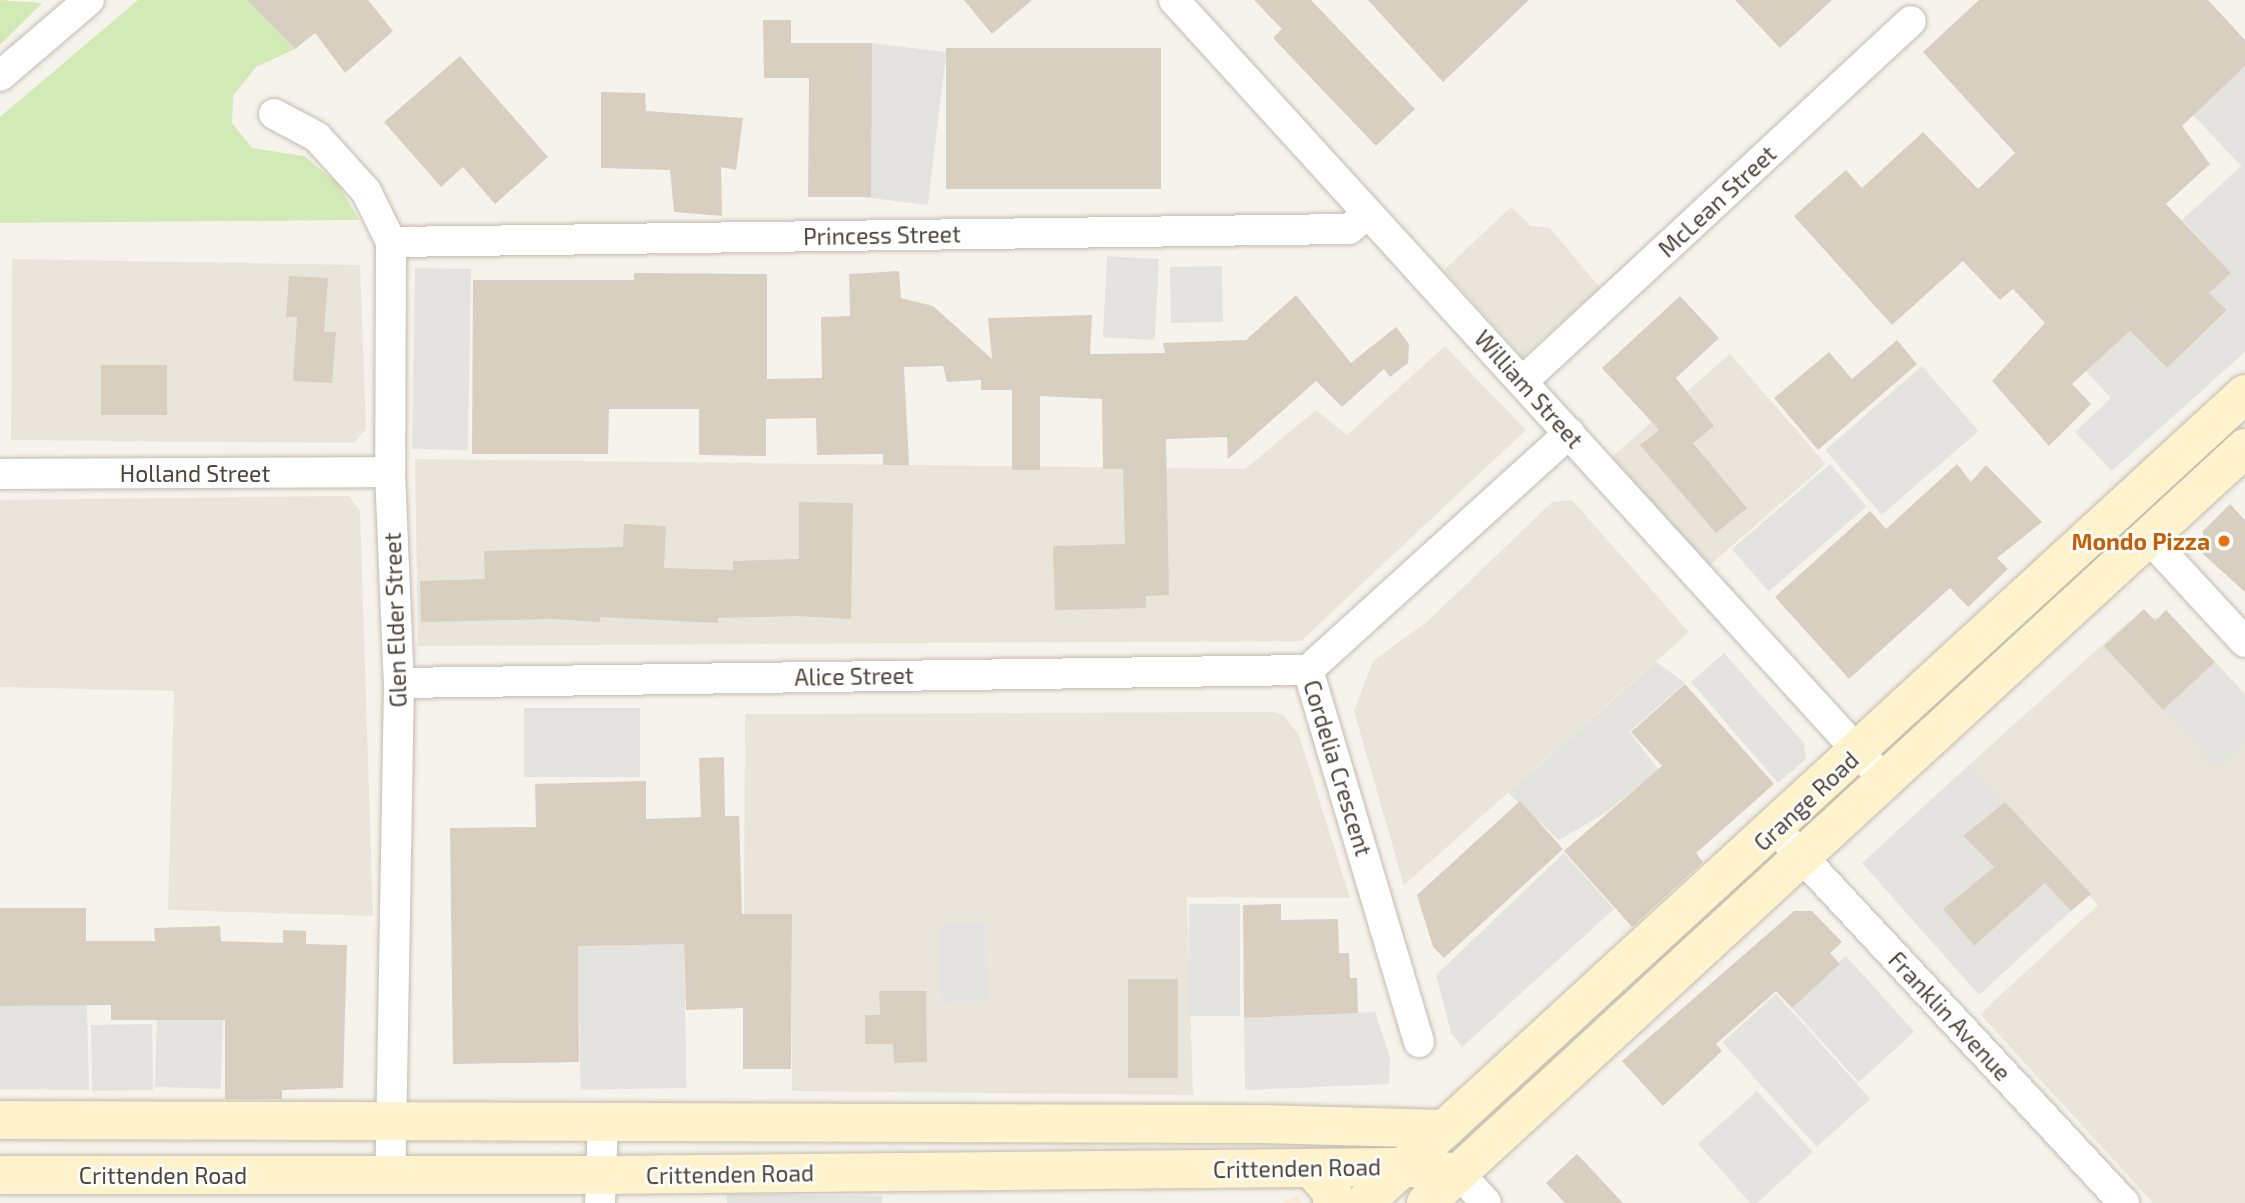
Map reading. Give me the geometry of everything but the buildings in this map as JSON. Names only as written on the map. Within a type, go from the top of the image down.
[{"type":"main road","name":"Grange Road","points":[[1363,1203],[1776,829],[2245,394]]},
{"type":"main road","name":"Grange Road","points":[[1426,1203],[2245,448]]},
{"type":"main road","name":"Crittenden Road","points":[[0,1120],[1446,1129]]},
{"type":"main road","points":[[1446,1129],[1459,1173]]},
{"type":"main road","name":"Crittenden Road","points":[[0,1175],[390,1176],[600,1189],[1311,1168],[1402,1167],[1459,1173]]},
{"type":"main road","points":[[1311,1168],[1333,1193],[1332,1203]]},
{"type":"street","points":[[0,76],[89,0]]},
{"type":"street","name":"William Street","points":[[1174,0],[1884,780]]},
{"type":"street","name":"McLean Street","points":[[1523,381],[1912,21]]},
{"type":"street","name":"Glen Elder Street","points":[[274,114],[326,146],[366,191],[391,242],[390,472],[399,683],[390,1176]]},
{"type":"street","name":"Princess Street","points":[[391,242],[1349,229],[1367,214]]},
{"type":"street","name":"Cordelia Crescent","points":[[1419,1042],[1308,670],[1569,433]]},
{"type":"street","name":"Holland Street","points":[[0,474],[390,472]]},
{"type":"street","points":[[2148,537],[2245,642]]},
{"type":"street","name":"Alice Street","points":[[399,683],[1308,670]]},
{"type":"street","name":"Franklin Avenue","points":[[1776,829],[2124,1203]]},
{"type":"street","points":[[600,1189],[603,1123]]},
{"type":"street","points":[[1459,1173],[1486,1203]]},
{"type":"shaded area","points":[[872,43],[946,52],[928,205],[853,196]]},
{"type":"shaded area","points":[[2245,66],[2245,352],[2112,471],[2075,432],[2111,398],[2086,371],[2130,331],[2167,368],[2227,310],[2209,293],[2231,273],[2182,220],[2241,166],[2193,115]]},
{"type":"shaded area","points":[[1511,207],[1531,226],[1550,228],[1600,288],[1522,357],[1444,270]]},
{"type":"shaded area","points":[[1107,256],[1159,259],[1155,340],[1103,337]]},
{"type":"shaded area","points":[[12,259],[360,265],[366,429],[354,443],[11,440]]},
{"type":"shaded area","points":[[1222,266],[1223,322],[1171,323],[1170,267]]},
{"type":"shaded area","points":[[415,268],[471,269],[468,450],[412,449]]},
{"type":"shaded area","points":[[1445,346],[1526,430],[1301,641],[418,646],[415,459],[1245,469],[1316,410],[1347,435]]},
{"type":"shaded area","points":[[1730,354],[1826,464],[1706,569],[1610,458]]},
{"type":"shaded area","points":[[1922,366],[1978,431],[1882,515],[1825,450]]},
{"type":"shaded area","points":[[1830,464],[1867,506],[1769,592],[1732,549]]},
{"type":"shaded area","points":[[349,496],[360,511],[373,916],[168,910],[174,691],[0,687],[0,500]]},
{"type":"shaded area","points":[[1572,500],[1689,632],[1404,885],[1354,711],[1373,661],[1428,621],[1552,502]]},
{"type":"shaded area","points":[[2157,617],[2245,713],[2245,1203],[2153,1203],[1980,1014],[2098,905],[1970,764],[2129,621]]},
{"type":"shaded area","points":[[1724,653],[1804,743],[1806,759],[1778,783],[1691,682]]},
{"type":"shaded area","points":[[1656,662],[1685,683],[1629,732],[1659,770],[1605,813],[1559,840],[1508,793]]},
{"type":"shaded area","points":[[2215,662],[2245,694],[2245,742],[2217,769],[2163,710]]},
{"type":"shaded area","points":[[524,708],[640,708],[640,777],[524,777]]},
{"type":"shaded area","points":[[1274,712],[1283,715],[1299,735],[1350,898],[1187,897],[1193,1095],[792,1091],[792,914],[744,914],[745,714]]},
{"type":"shaded area","points":[[1970,764],[2005,802],[1963,836],[1994,867],[1943,909],[1974,946],[2045,883],[2071,911],[1979,995],[1862,863]]},
{"type":"shaded area","points":[[1564,853],[1614,909],[1462,1047],[1451,1033],[1436,975]]},
{"type":"shaded area","points":[[1189,904],[1240,904],[1240,1016],[1189,1016]]},
{"type":"shaded area","points":[[986,923],[987,1002],[941,1003],[940,924]]},
{"type":"shaded area","points":[[684,942],[687,1088],[581,1090],[578,944]]},
{"type":"shaded area","points":[[1846,956],[1914,1032],[1859,1082],[1790,1006]]},
{"type":"shaded area","points":[[36,980],[87,1005],[89,1090],[0,1089],[0,1006],[36,1006]]},
{"type":"shaded area","points":[[1776,994],[1870,1099],[1817,1147],[1722,1042]]},
{"type":"shaded area","points":[[1375,1012],[1390,1057],[1389,1084],[1245,1090],[1244,1018]]},
{"type":"shaded area","points":[[157,1018],[223,1020],[221,1089],[155,1087]]},
{"type":"shaded area","points":[[152,1024],[153,1090],[92,1091],[91,1025]]},
{"type":"shaded area","points":[[1757,1091],[1813,1152],[1757,1203],[1750,1203],[1698,1144]]},
{"type":"shaded area","points":[[727,1194],[882,1196],[882,1203],[727,1203]]},
{"type":"shaded area","points":[[1298,1195],[1302,1203],[1282,1203]]},
{"type":"green space","points":[[0,0],[42,3],[0,45]]},
{"type":"green space","points":[[138,0],[247,0],[295,49],[256,67],[233,96],[232,123],[252,148],[304,156],[338,184],[359,220],[0,223],[0,117]]},
{"type":"place","name":"Mondo Pizza","points":[[2224,541]]}]
